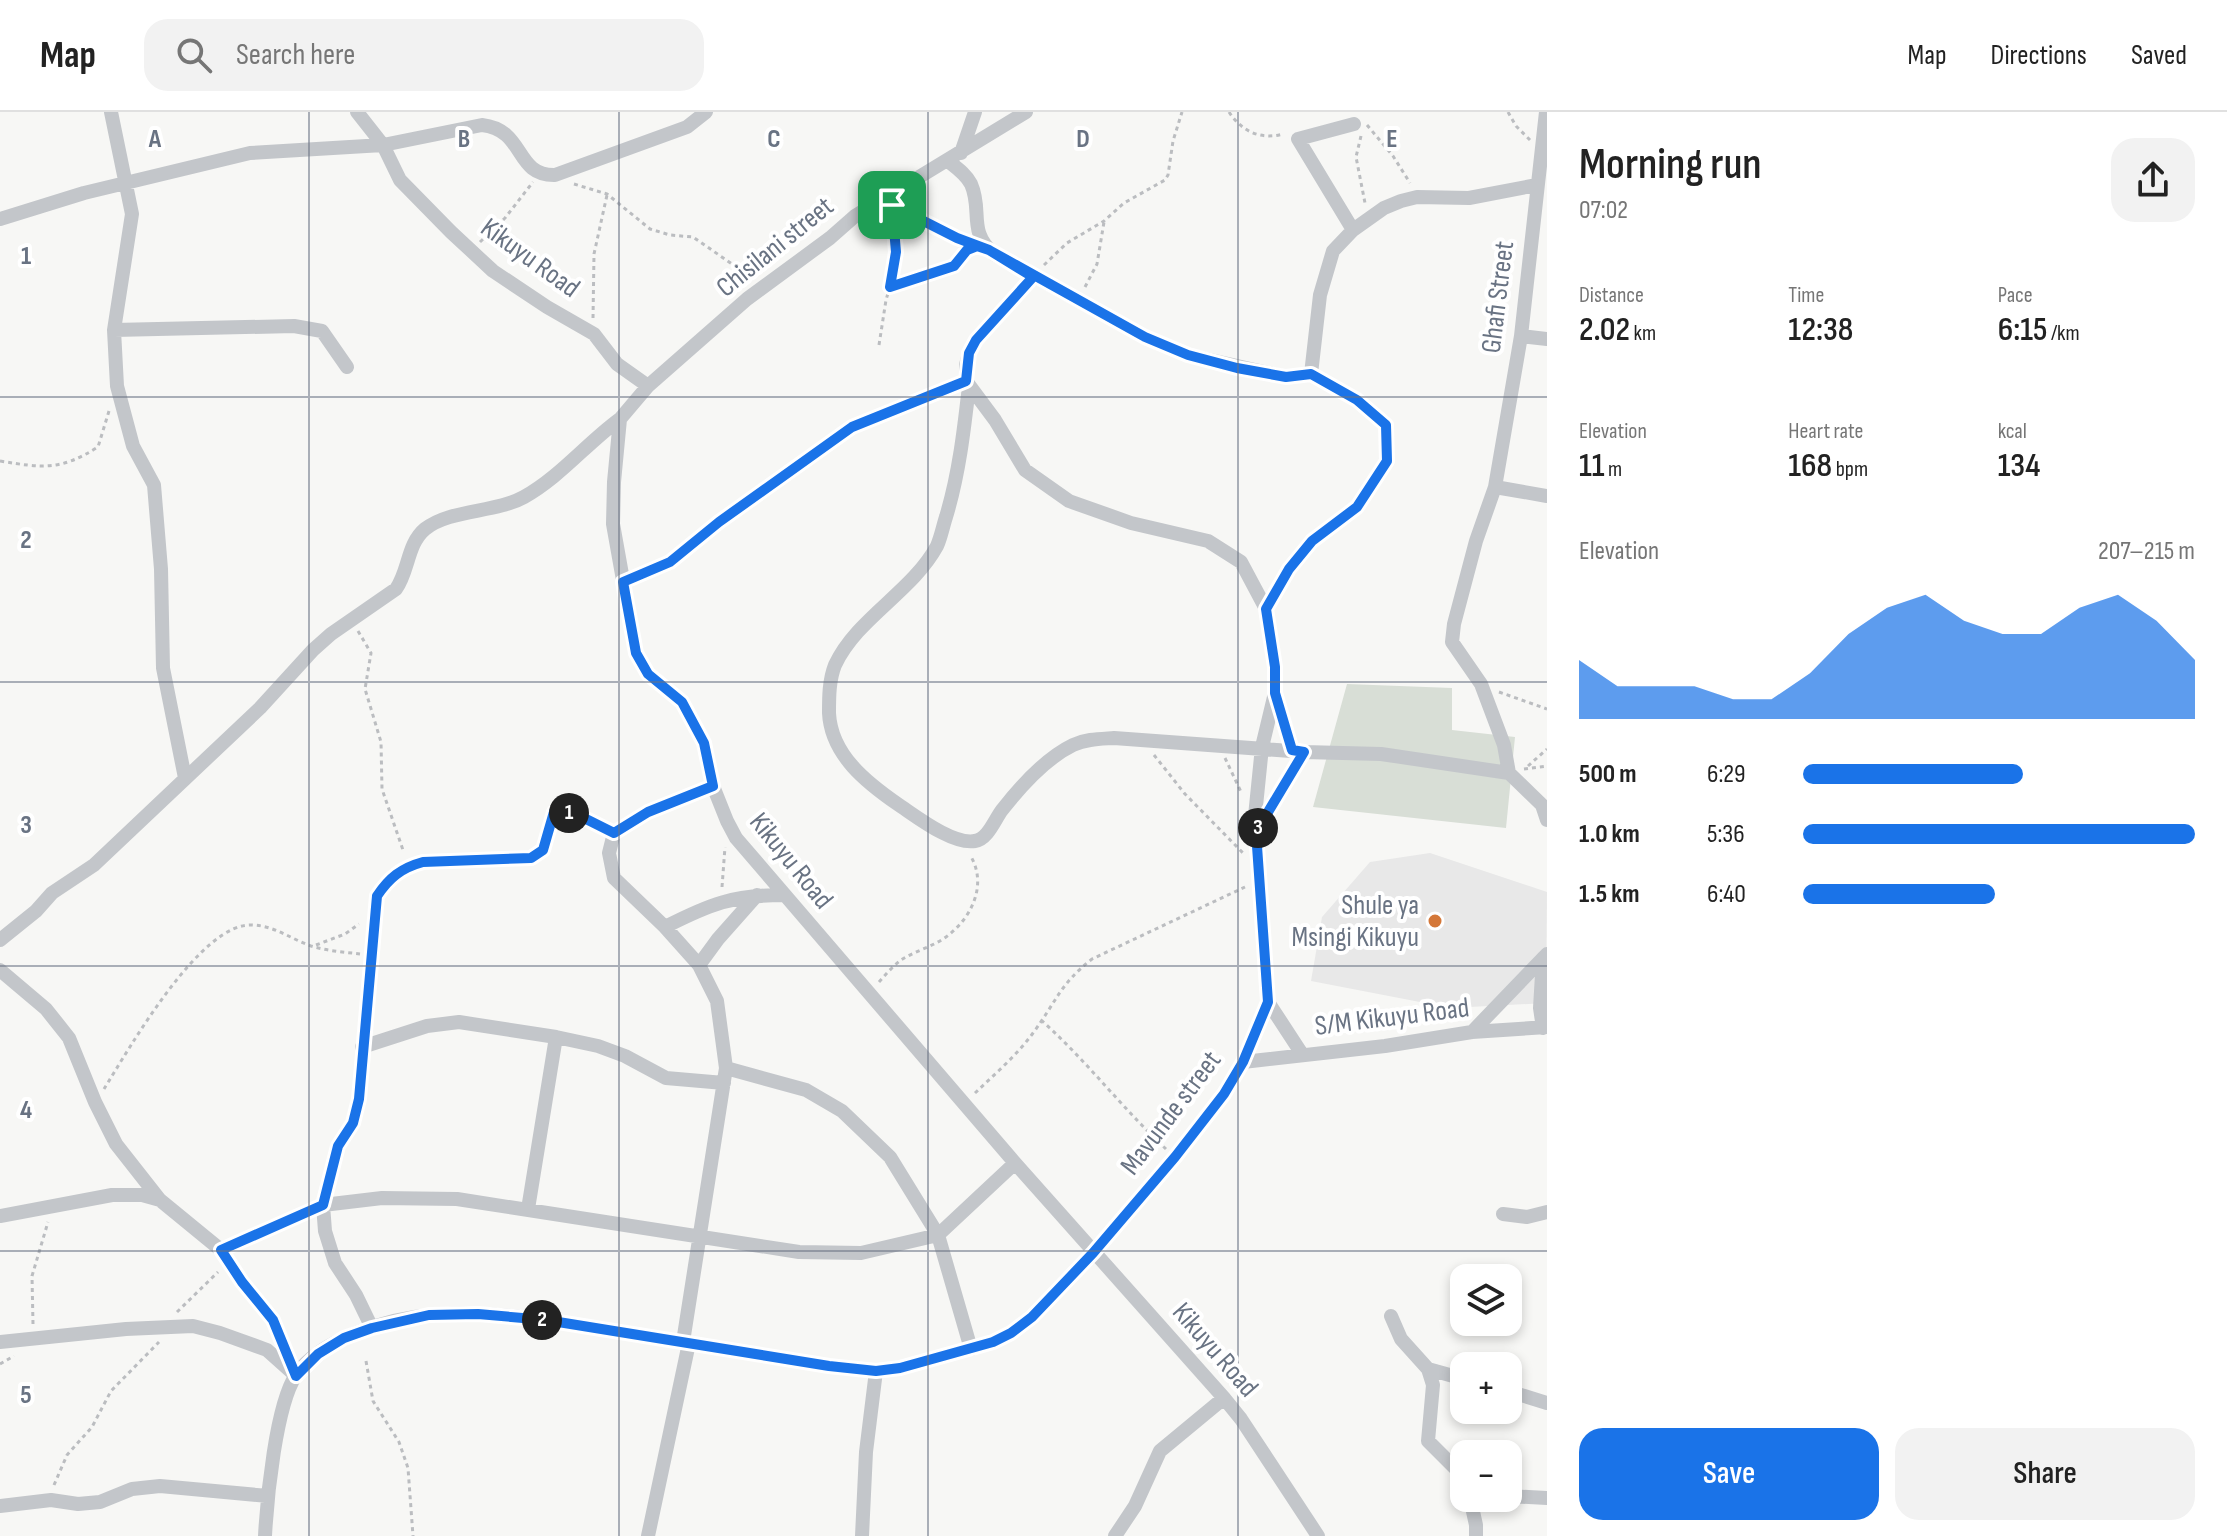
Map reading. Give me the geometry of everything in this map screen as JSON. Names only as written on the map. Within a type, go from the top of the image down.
[{"type":"street","points":[[111,112],[132,214],[114,330],[117,386],[133,446],[154,485],[161,569],[163,668],[185,778]]},
{"type":"street","name":"Kikuyu Road","points":[[357,112],[383,145],[400,180],[471,251],[493,271],[594,334],[617,364],[648,386]]},
{"type":"street","points":[[0,219],[126,182],[250,153],[383,145],[482,125],[496,127],[508,135],[533,171],[555,175],[687,127],[706,112]]},
{"type":"street","name":"Chisilani street","points":[[648,386],[774,279],[869,206],[1026,112]]},
{"type":"street","name":"Ghafi Street","points":[[1509,773],[1504,745],[1481,684],[1452,642],[1476,541],[1495,487],[1521,336],[1546,112]]},
{"type":"street","points":[[978,113],[954,157],[970,183],[982,245],[1033,277],[1145,337],[1188,355],[1286,377],[1311,374],[1357,400],[1386,425],[1387,461],[1357,507],[1312,541],[1289,569],[1266,609]]},
{"type":"street","points":[[1353,230],[1298,139],[1354,124]]},
{"type":"street","points":[[1311,374],[1320,295],[1333,251],[1353,230],[1384,208],[1417,197],[1469,198],[1537,185]]},
{"type":"street","points":[[1033,277],[976,340],[969,353],[968,384],[952,496],[937,545],[897,595],[846,647],[834,667],[829,694],[830,726],[840,752],[893,801],[948,835],[975,842],[983,837],[1002,810],[1050,760],[1073,745],[1093,739],[1381,754],[1509,773],[1542,805],[1547,820]]},
{"type":"street","points":[[114,330],[294,326],[322,331],[347,367]]},
{"type":"street","points":[[1521,336],[1547,339]]},
{"type":"street","points":[[623,582],[670,562],[719,522],[852,427],[968,384]]},
{"type":"street","name":"Mavunde street","points":[[296,1376],[318,1354],[337,1341],[372,1328],[429,1315],[478,1314],[546,1320],[876,1371],[971,1349],[1011,1333],[1032,1317],[1093,1253],[1224,1094],[1243,1062],[1268,1002],[1255,816],[1262,747],[1275,693],[1275,667],[1266,609],[1241,562],[1208,541],[1102,514],[1069,501],[1025,470],[995,420],[968,384]]},
{"type":"street","points":[[0,940],[36,911],[52,893],[94,865],[260,708],[331,634],[396,589],[403,580],[415,539],[427,527],[451,518],[501,507],[526,496],[620,419],[648,386]]},
{"type":"street","name":"Kikuyu Road","points":[[620,419],[613,524],[636,653],[648,674],[682,702],[704,743],[713,786],[736,838],[1093,1253],[1224,1398],[1318,1536]]},
{"type":"street","points":[[1495,487],[1547,496]]},
{"type":"street","points":[[1256,832],[1298,751],[1275,693]]},
{"type":"street","points":[[648,1536],[686,1342],[699,1236],[725,1075],[717,1001],[699,965],[614,878],[609,853],[614,833],[648,812],[713,786]]},
{"type":"street","points":[[372,1328],[356,1295],[335,1263],[325,1231],[323,1205],[338,1146],[353,1123],[359,1099],[377,896],[389,878],[423,862],[531,858],[543,850],[554,812],[576,814],[614,833]]},
{"type":"street","points":[[699,965],[757,895]]},
{"type":"street","points":[[665,927],[722,900],[784,895]]},
{"type":"street","points":[[1545,956],[1540,1008],[1545,1027]]},
{"type":"street","points":[[1472,1032],[1545,956]]},
{"type":"street","points":[[0,970],[46,1009],[69,1038],[116,1144],[160,1200],[221,1250],[273,1320],[296,1376],[279,1428],[265,1536]]},
{"type":"street","points":[[1268,1002],[1302,1054]]},
{"type":"street","points":[[362,1047],[427,1026],[459,1022],[598,1046],[666,1078],[725,1075],[806,1090],[842,1111],[890,1157],[938,1235],[971,1349]]},
{"type":"street","name":"S/M Kikuyu Road","points":[[1243,1062],[1385,1046],[1472,1032],[1545,1027]]},
{"type":"street","points":[[528,1209],[556,1037]]},
{"type":"street","points":[[221,1250],[323,1205],[382,1198],[457,1199],[832,1254],[861,1253],[938,1235],[1015,1163]]},
{"type":"street","points":[[0,1216],[112,1195],[142,1195],[160,1200]]},
{"type":"street","points":[[1503,1214],[1527,1217],[1547,1212]]},
{"type":"street","points":[[1391,1316],[1401,1339],[1428,1369],[1433,1385],[1428,1441],[1450,1463]]},
{"type":"street","points":[[0,1342],[193,1326],[267,1350],[296,1376]]},
{"type":"street","points":[[1428,1369],[1450,1375]]},
{"type":"street","points":[[862,1536],[866,1452],[876,1371]]},
{"type":"street","points":[[1522,1395],[1547,1403]]},
{"type":"street","points":[[1115,1536],[1135,1506],[1160,1451],[1224,1398]]},
{"type":"street","points":[[0,1506],[51,1500],[78,1504],[100,1502],[132,1489],[160,1486],[268,1496]]},
{"type":"street","points":[[1522,1497],[1547,1498]]},
{"type":"street","points":[[1473,1512],[1476,1536]]},
{"type":"path","points":[[1033,277],[1067,243],[1104,221],[1124,203],[1165,180],[1182,112]]},
{"type":"path","points":[[1508,112],[1543,159]]},
{"type":"path","points":[[1368,218],[1356,157],[1364,122],[1401,167],[1417,197]]},
{"type":"path","points":[[471,251],[505,218],[535,179],[544,175]]},
{"type":"path","points":[[572,184],[607,194],[650,229],[693,237],[732,264],[774,279]]},
{"type":"path","points":[[594,334],[594,254],[607,194]]},
{"type":"path","points":[[879,345],[896,252],[892,205],[977,246],[967,250],[954,266],[890,287]]},
{"type":"path","points":[[1077,300],[1097,264],[1104,221]]},
{"type":"path","points":[[0,461],[33,467],[58,466],[77,460],[98,447],[117,386]]},
{"type":"path","points":[[351,622],[371,653],[365,689],[381,742],[382,789],[409,866]]},
{"type":"path","points":[[1481,684],[1547,709]]},
{"type":"path","points":[[964,1104],[1017,1052],[1074,973],[1092,959],[1258,874],[1141,740]]},
{"type":"path","points":[[1218,744],[1255,816]]},
{"type":"path","points":[[1525,768],[1547,749]]},
{"type":"path","points":[[1509,773],[1547,766]]},
{"type":"path","points":[[869,994],[899,961],[946,937],[969,911],[979,886],[977,867],[972,856],[948,835]]},
{"type":"path","points":[[722,900],[725,846]]},
{"type":"path","points":[[312,946],[345,934],[376,908]]},
{"type":"path","points":[[95,1102],[161,998],[178,977],[234,927],[266,927],[312,946],[371,956]]},
{"type":"path","points":[[1041,1020],[1063,1039],[1127,1113],[1175,1157]]},
{"type":"path","points":[[0,1364],[21,1352],[32,1337],[32,1276],[53,1207]]},
{"type":"path","points":[[51,1500],[55,1481],[67,1455],[92,1427],[111,1391],[158,1344],[184,1304],[229,1263]]},
{"type":"path","points":[[366,1361],[373,1401],[399,1442],[408,1468],[413,1536]]},
{"type":"shaded area","points":[[1347,684],[1452,688],[1452,730],[1515,737],[1506,828],[1313,807]]},
{"type":"shaded area","points":[[1430,853],[1547,892],[1546,1003],[1451,1008],[1311,981],[1322,917],[1370,862]]},
{"type":"place","name":"Shule ya Msingi Kikuyu","points":[[1435,921]]},
{"type":"route","points":[[892,205],[896,266],[890,287],[954,266],[967,250],[977,246],[989,250],[1145,337],[1188,355],[1286,377],[1311,374],[1357,400],[1386,425],[1387,461],[1357,507],[1312,541],[1289,569],[1266,609],[1275,667],[1275,693],[1292,750],[1304,752],[1256,832],[1268,1002],[1243,1062],[1224,1094],[1175,1157],[1093,1253],[1032,1317],[993,1342],[900,1368],[853,1370],[546,1320],[478,1314],[429,1315],[344,1338],[318,1354],[296,1376],[273,1320],[221,1250],[323,1205],[338,1146],[353,1123],[359,1099],[377,896],[389,878],[423,862],[531,858],[543,850],[554,812],[576,814],[614,833],[648,812],[713,786],[704,743],[682,702],[648,674],[636,653],[623,582],[670,562],[719,522],[852,427],[966,381],[966,365],[976,340],[1033,277],[989,250],[957,238],[892,205]]}]
